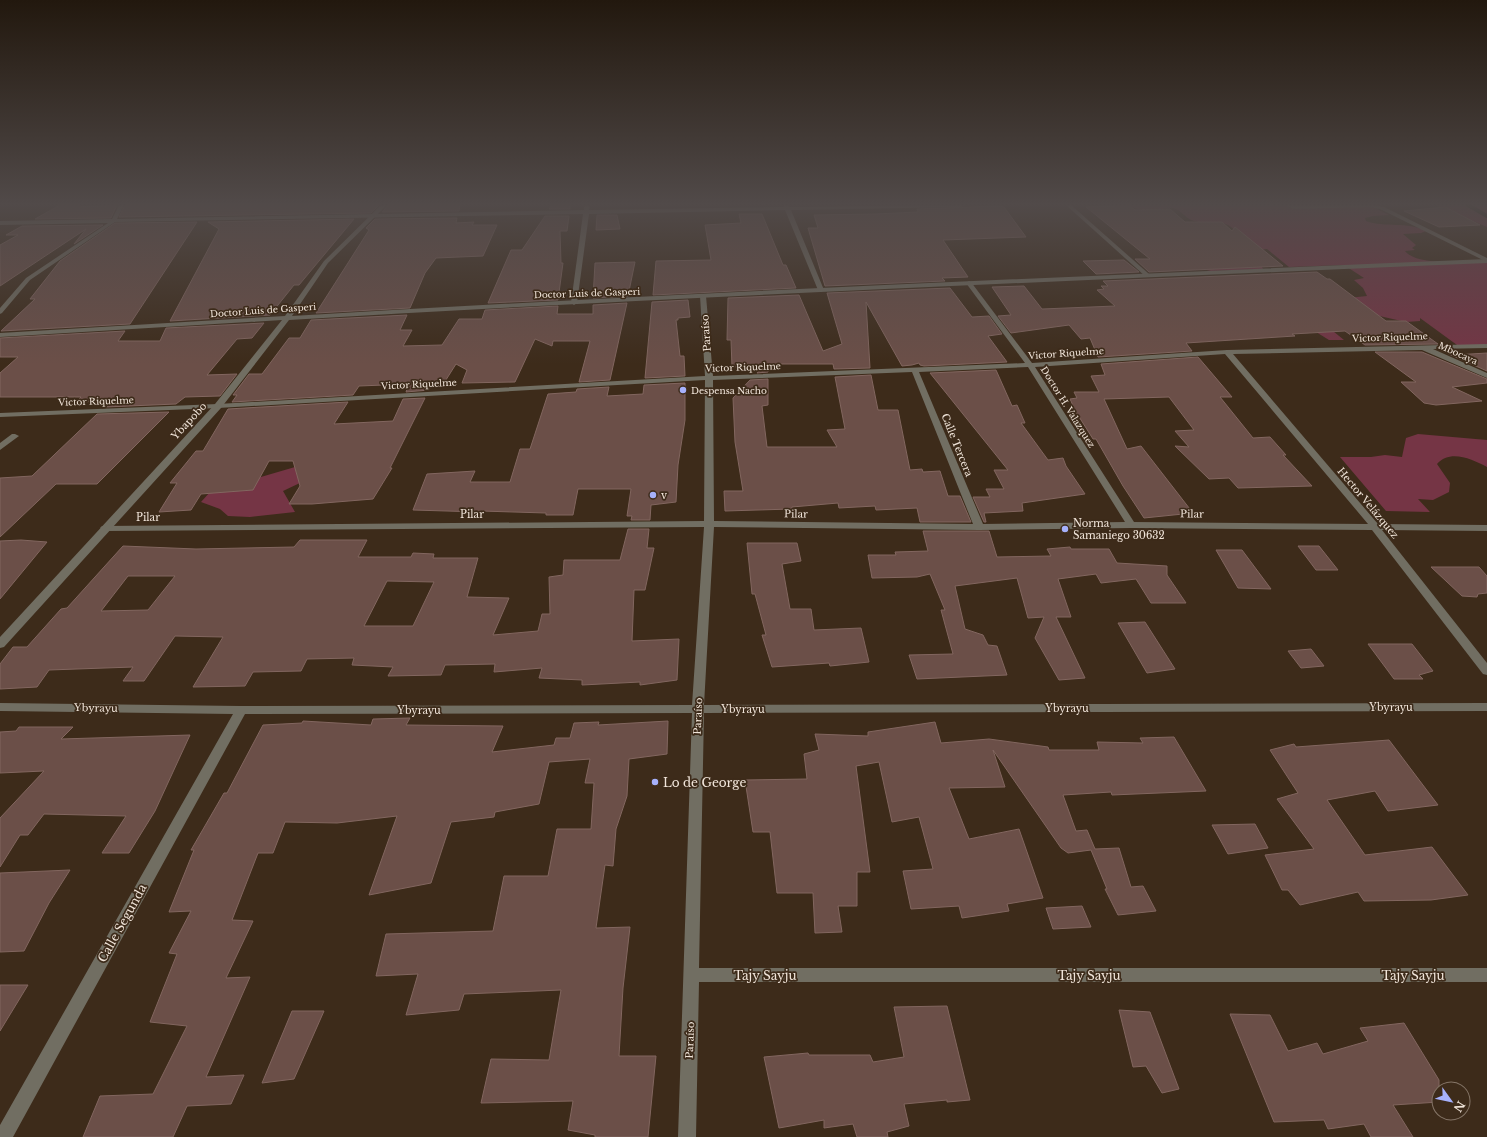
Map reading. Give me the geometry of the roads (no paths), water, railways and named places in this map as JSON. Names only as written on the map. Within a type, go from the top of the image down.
[{"type":"street","points":[[0,312],[28,279],[59,258]]},
{"type":"street","name":"Ybapobo","points":[[0,644],[218,406],[288,317],[330,258]]},
{"type":"street","points":[[574,303],[580,258]]},
{"type":"street","points":[[808,258],[821,290]]},
{"type":"street","points":[[1128,258],[1147,275]]},
{"type":"street","name":"Doctor Luis de Gasperi","points":[[0,335],[505,305],[1487,260]]},
{"type":"street","name":"Doctor H. Valazquez","points":[[969,283],[1030,365],[1132,525]]},
{"type":"street","name":"Paraíso","points":[[687,1137],[698,710],[709,524],[709,378],[703,296]]},
{"type":"street","name":"Victor Riquelme","points":[[0,415],[218,406],[709,378],[915,371],[1227,352],[1421,346],[1487,346]]},
{"type":"street","name":"Mbocaya","points":[[1421,346],[1487,376]]},
{"type":"street","name":"Hector Velázquez","points":[[1227,352],[1375,527],[1487,671]]},
{"type":"street","name":"Calle Tercera","points":[[915,371],[979,527]]},
{"type":"street","points":[[0,447],[15,436]]},
{"type":"street","name":"Pilar","points":[[106,528],[709,524],[979,527],[1132,525],[1487,528]]},
{"type":"street","name":"Ybyrayu","points":[[0,707],[241,710],[698,710],[1487,707]]},
{"type":"street","name":"Calle Segunda","points":[[3,1137],[241,710]]},
{"type":"street","name":"Tajy Sayju","points":[[691,975],[1487,975]]},
{"type":"place","name":"Despensa Nacho","points":[[683,390]]},
{"type":"place","name":"v","points":[[653,495]]},
{"type":"place","name":"Norma Samaniego 30632","points":[[1065,529]]},
{"type":"place","name":"Lo de George","points":[[655,782]]}]
